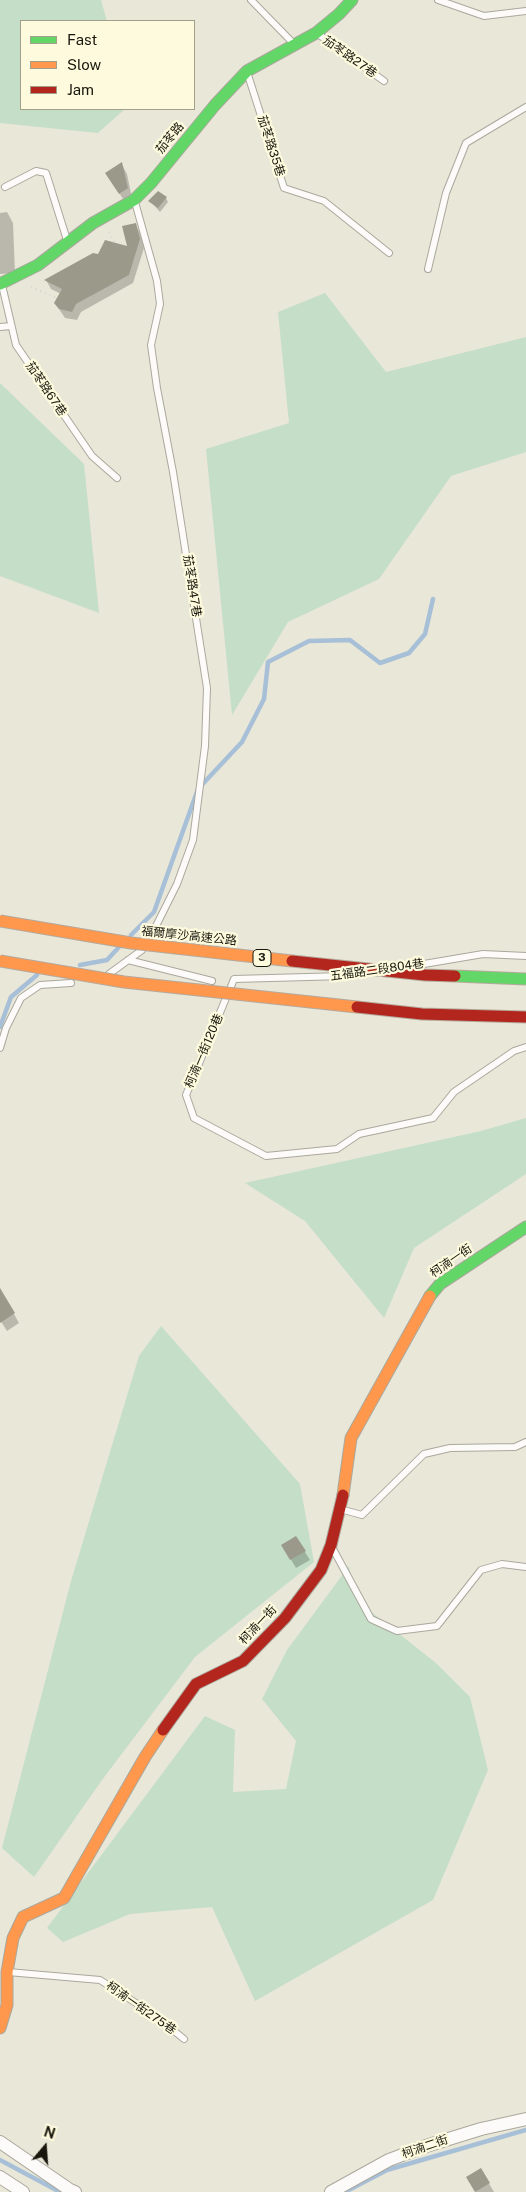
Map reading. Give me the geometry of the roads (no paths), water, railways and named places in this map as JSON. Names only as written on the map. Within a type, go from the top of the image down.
[{"type":"main road","name":"茄苳路","points":[[1,284],[38,265],[93,223],[134,200],[151,183],[215,105],[247,71],[316,33],[339,14],[352,0]]},
{"type":"main road","name":"福爾摩沙高速公路","points":[[0,921],[161,947],[425,976],[526,979]]},
{"type":"main road","points":[[0,961],[124,982],[422,1014],[526,1017]]},
{"type":"main road","name":"柯湳一街","points":[[0,2028],[7,2005],[6,1972],[13,1938],[24,1917],[64,1898],[145,1758],[196,1684],[243,1661],[285,1618],[321,1570],[331,1545],[345,1488],[351,1438],[426,1300],[440,1284],[526,1227]]},
{"type":"street","name":"柯湳二街","points":[[332,2192],[389,2160],[426,2146],[481,2129],[526,2120]]},
{"type":"street","points":[[0,2142],[70,2190],[76,2192]]},
{"type":"street","points":[[0,2177],[23,2192]]},
{"type":"lane","points":[[251,0],[294,44]]},
{"type":"lane","points":[[438,0],[484,16],[526,11]]},
{"type":"lane","name":"茄苳路27巷","points":[[316,33],[384,81]]},
{"type":"lane","name":"茄苳路35巷","points":[[247,71],[284,188],[324,201],[389,253]]},
{"type":"lane","points":[[428,269],[446,194],[466,143],[526,107]]},
{"type":"lane","points":[[6,187],[36,171],[46,173],[67,241]]},
{"type":"lane","name":"茄苳路47巷","points":[[0,1048],[6,1028],[21,998],[40,984],[71,983],[108,975],[144,948],[177,884],[193,840],[205,746],[207,688],[173,472],[157,388],[152,345],[160,304],[157,281],[134,200]]},
{"type":"lane","name":"茄苳路67巷","points":[[1,284],[16,345],[92,456],[117,478]]},
{"type":"lane","points":[[0,328],[11,326]]},
{"type":"lane","name":"五福路二段804巷","points":[[231,986],[234,979],[342,977],[483,954],[526,956]]},
{"type":"lane","points":[[128,960],[231,986]]},
{"type":"lane","name":"柯湳一街120巷","points":[[231,986],[186,1095],[194,1118],[266,1156],[337,1149],[360,1134],[433,1118],[454,1092],[514,1051],[526,1047]]},
{"type":"lane","points":[[340,1509],[362,1515],[424,1454],[450,1448],[515,1447],[526,1442]]},
{"type":"lane","points":[[331,1545],[371,1619],[397,1631],[437,1626],[481,1570],[502,1564],[526,1567]]},
{"type":"lane","name":"柯湳一街275巷","points":[[6,1972],[100,1980],[153,2014],[184,2039]]},
{"type":"waterway","points":[[131,935],[154,912],[198,789],[242,742],[264,699],[268,662],[309,641],[350,640],[380,663],[409,653],[425,634],[433,599]]},
{"type":"waterway","points":[[80,965],[107,960],[119,947]]},
{"type":"waterway","points":[[0,1027],[11,997],[37,975]]},
{"type":"waterway","points":[[345,2192],[387,2170],[526,2130]]},
{"type":"waterway","points":[[0,2160],[60,2192]]}]
